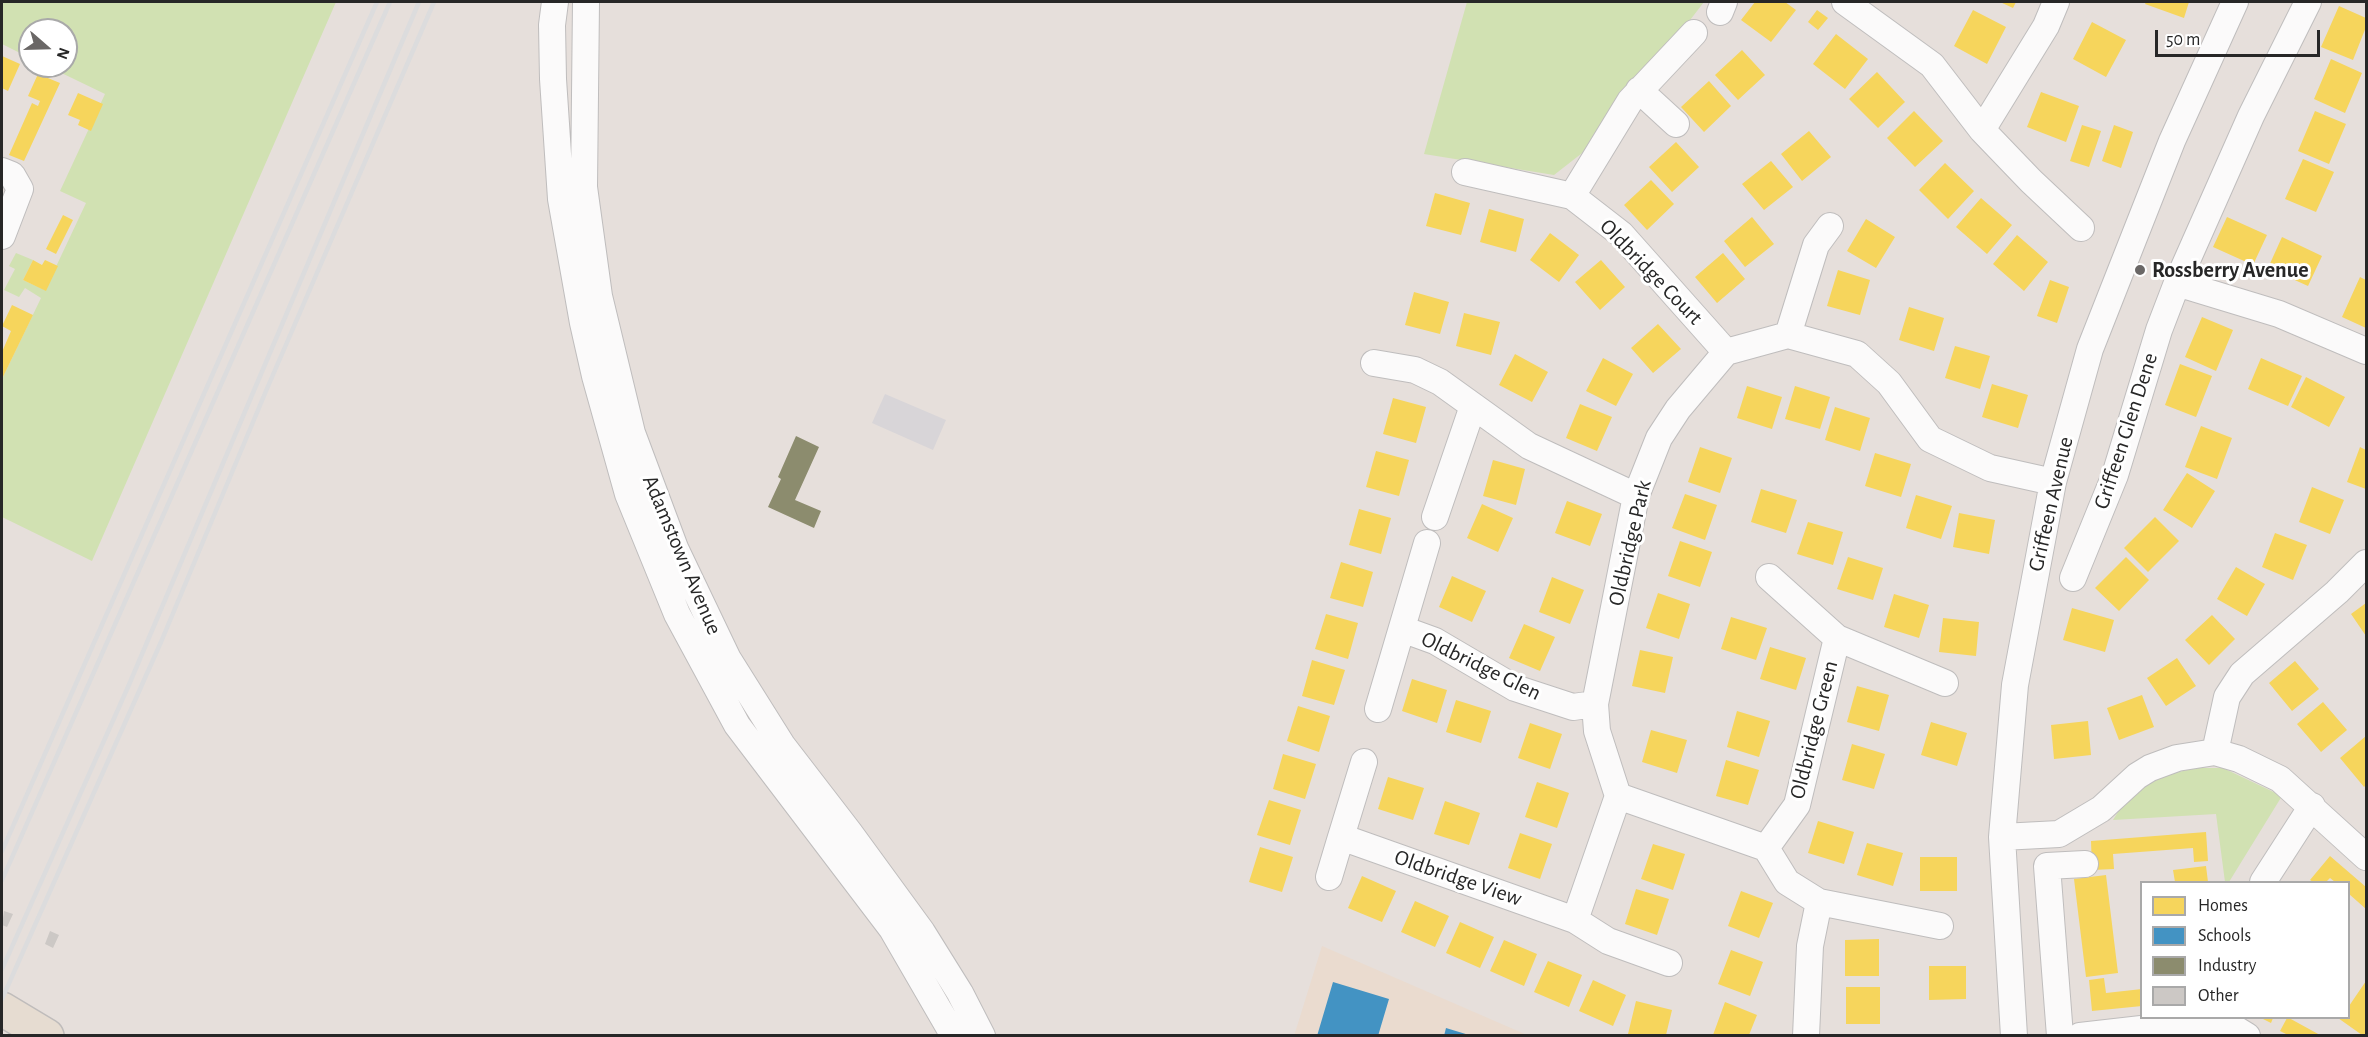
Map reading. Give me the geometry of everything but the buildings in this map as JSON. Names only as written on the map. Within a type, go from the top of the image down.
[{"type":"main road","points":[[2,1009],[47,1035]]},
{"type":"street","name":"Adamstown Avenue","points":[[555,2],[552,26],[553,79],[561,199],[595,376],[628,494],[678,614],[737,725],[892,929],[954,1035]]},
{"type":"street","name":"Adamstown Avenue","points":[[586,2],[584,187],[598,296],[632,433],[675,548],[734,669],[782,745],[922,932],[960,993],[982,1035]]},
{"type":"street","points":[[1982,130],[2046,26],[2056,2]]},
{"type":"street","name":"Griffeen Avenue","points":[[2014,1035],[2002,837],[2015,685],[2053,482],[2090,349],[2172,141],[2235,2]]},
{"type":"street","name":"Griffeen Glen Dene","points":[[2073,578],[2115,475],[2159,330],[2176,283],[2251,116],[2308,2]]},
{"type":"street","points":[[1852,4],[1932,66],[1982,130],[2081,228]]},
{"type":"street","points":[[1572,196],[1630,101],[1695,33]]},
{"type":"street","points":[[1640,90],[1676,124]]},
{"type":"street","points":[[2,171],[12,175],[20,189],[2,236]]},
{"type":"street","name":"Oldbridge Court","points":[[1465,172],[1572,196],[1621,234],[1726,352]]},
{"type":"street","points":[[1788,335],[1816,245],[1830,226]]},
{"type":"street","points":[[2176,283],[2279,314],[2367,351]]},
{"type":"street","points":[[1726,352],[1788,335],[1857,354],[1889,383],[1930,439],[1990,468],[2053,482]]},
{"type":"street","name":"Oldbridge Park","points":[[1618,796],[1597,731],[1595,704],[1636,496],[1659,438],[1678,409],[1726,352]]},
{"type":"street","points":[[1374,363],[1415,370],[1440,382],[1529,446],[1636,496]]},
{"type":"street","points":[[1435,517],[1473,406]]},
{"type":"street","name":"Oldbridge Glen","points":[[1378,709],[1427,543]]},
{"type":"street","points":[[2215,752],[2227,697],[2242,674],[2367,563]]},
{"type":"street","name":"Oldbridge Green","points":[[1770,577],[1837,638],[1945,683]]},
{"type":"street","name":"Oldbridge Glen","points":[[1402,629],[1434,641],[1515,687],[1573,707],[1595,704]]},
{"type":"street","name":"Oldbridge Green","points":[[1766,848],[1797,805],[1837,638]]},
{"type":"street","points":[[2002,837],[2059,834],[2101,809],[2150,768],[2177,758],[2215,752],[2239,759],[2280,779],[2293,794],[2312,806],[2367,857]]},
{"type":"street","points":[[1329,877],[1364,762]]},
{"type":"street","points":[[1575,920],[1618,796],[1766,848],[1787,882],[1819,902],[1940,926]]},
{"type":"street","points":[[2264,881],[2312,806]]},
{"type":"street","name":"Oldbridge View","points":[[1341,837],[1575,920],[1608,941],[1669,963]]},
{"type":"street","points":[[2060,1035],[2047,866],[2085,864]]},
{"type":"street","points":[[1806,1035],[1810,946],[1819,902]]},
{"type":"street","points":[[2080,1035],[2203,1022],[2234,1028],[2247,1035]]},
{"type":"shaded area","points":[[885,394],[946,420],[933,450],[872,423]]},
{"type":"shaded area","points":[[1322,946],[1527,1035],[1294,1036]]},
{"type":"green space","points":[[2,2],[336,2],[92,561],[2,517],[2,379],[41,298],[25,288],[19,297],[4,290],[15,269],[9,266],[16,253],[33,260],[23,280],[45,290],[86,203],[60,191],[105,94],[72,78],[78,78],[78,18],[18,18],[18,52],[2,44]]},
{"type":"green space","points":[[1467,2],[1704,2],[1595,143],[1554,175],[1424,154]]},
{"type":"green space","points":[[2196,768],[2223,768],[2282,796],[2230,881],[2225,881],[2216,814],[2113,820],[2138,790],[2169,775]]},
{"type":"railway","points":[[2,851],[377,2]]},
{"type":"railway","points":[[2,880],[390,2]]},
{"type":"railway","points":[[2,969],[128,687],[419,2]]},
{"type":"railway","points":[[2,999],[161,642],[266,391],[434,2]]},
{"type":"place","name":"Rossberry Avenue","points":[[2140,270]]}]
